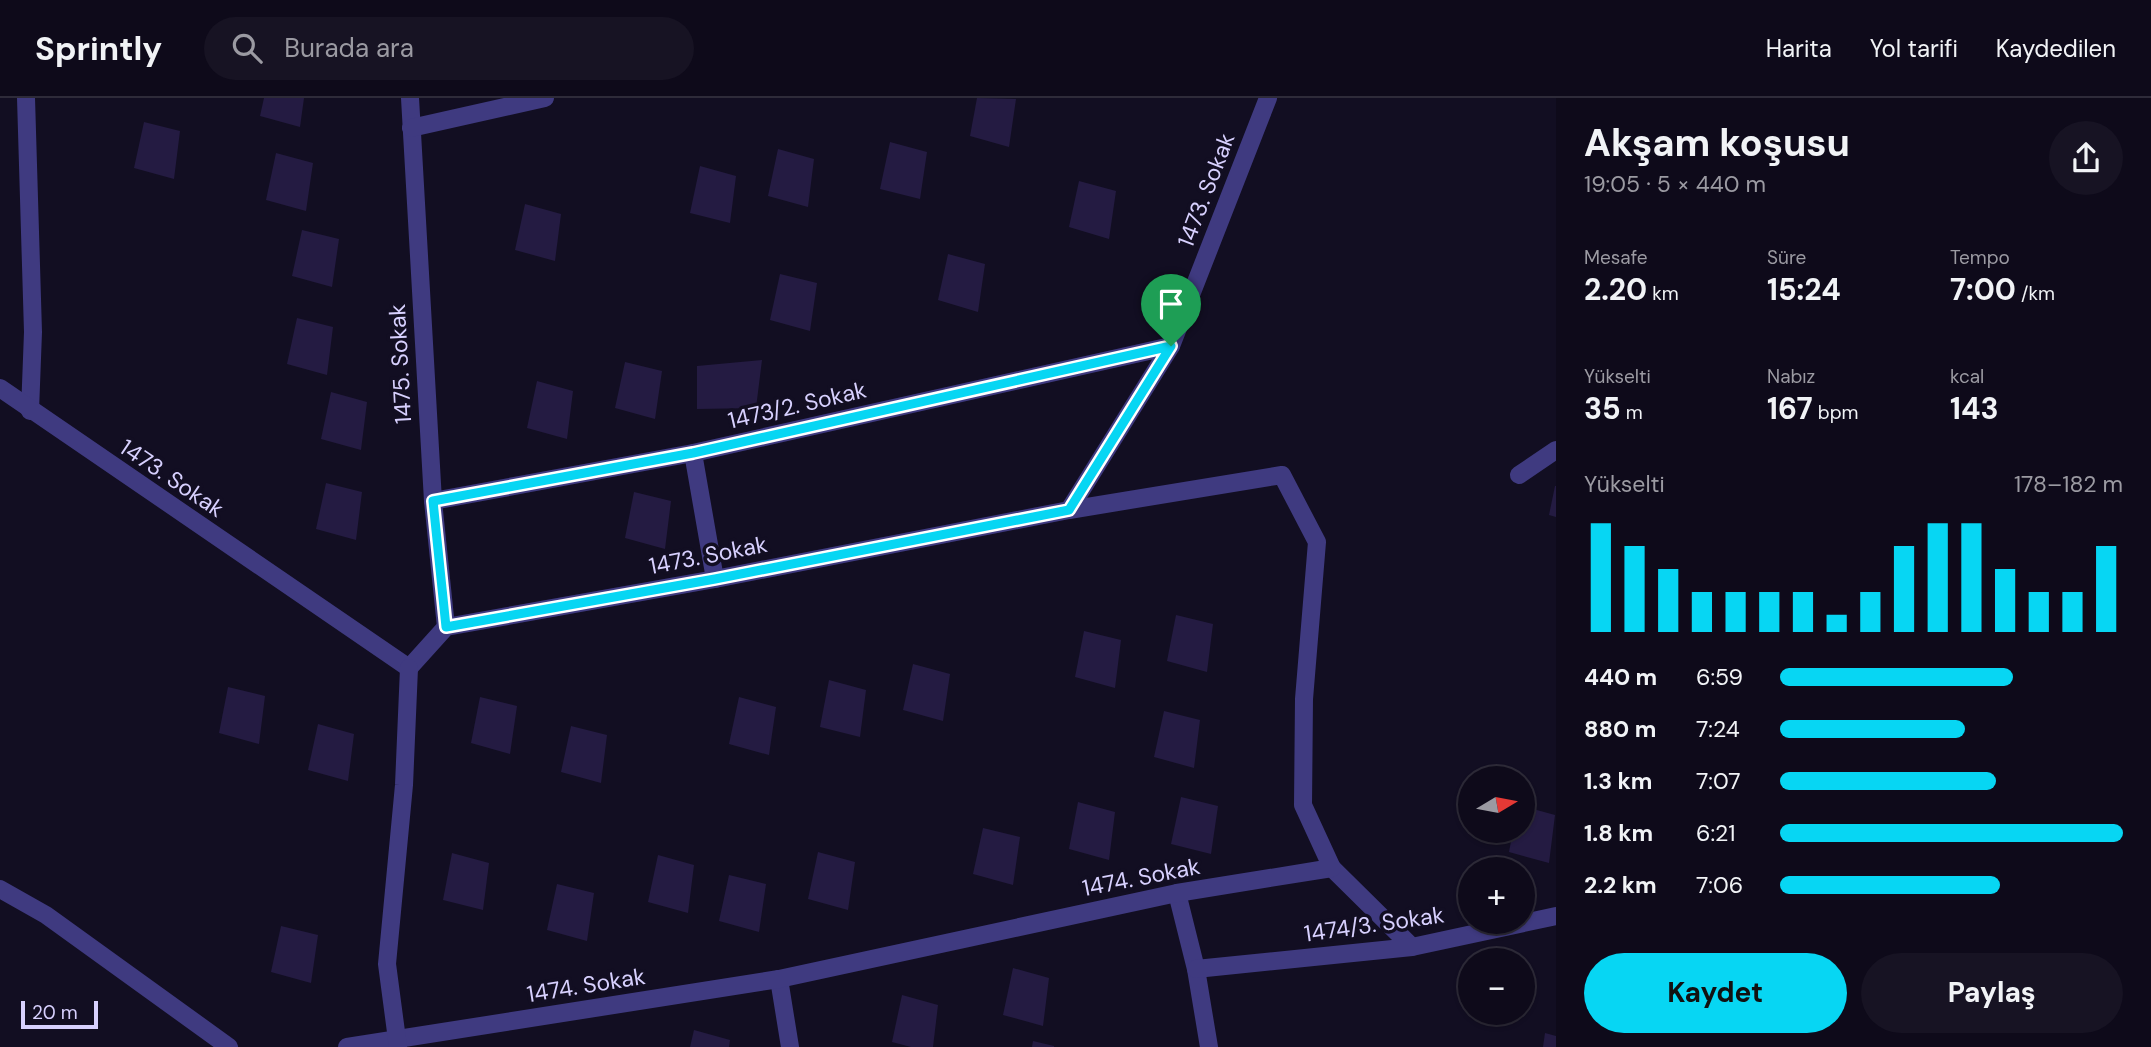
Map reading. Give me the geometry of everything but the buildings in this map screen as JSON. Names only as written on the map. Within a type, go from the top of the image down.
[{"type":"street","points":[[26,98],[33,332],[30,411]]},
{"type":"street","name":"1475. Sokak","points":[[410,98],[433,501],[446,627]]},
{"type":"street","points":[[411,128],[545,98]]},
{"type":"street","name":"1473. Sokak","points":[[446,627],[715,579],[1069,510],[1171,346],[1268,98]]},
{"type":"street","name":"1473/2. Sokak","points":[[433,501],[693,453],[1171,346]]},
{"type":"street","name":"1473. Sokak","points":[[0,388],[409,668]]},
{"type":"street","points":[[1519,475],[1556,450]]},
{"type":"street","points":[[693,453],[715,579]]},
{"type":"street","points":[[1069,510],[1282,475],[1317,542],[1304,699],[1304,805],[1332,868],[1412,947]]},
{"type":"street","points":[[398,1043],[387,964],[404,785],[409,668],[446,627]]},
{"type":"street","name":"1474. Sokak","points":[[347,1047],[398,1043],[779,979],[1177,893],[1332,868]]},
{"type":"street","points":[[0,889],[46,915],[229,1047]]},
{"type":"street","points":[[1177,893],[1196,969],[1209,1047]]},
{"type":"street","name":"1474/3. Sokak","points":[[1196,969],[1412,947],[1556,916]]},
{"type":"street","points":[[779,979],[790,1047]]},
{"type":"street","points":[[201,1047],[202,1028]]},
{"type":"route","points":[[1171,346],[1069,510],[715,579],[446,627],[433,501],[693,453],[1171,346]]}]
